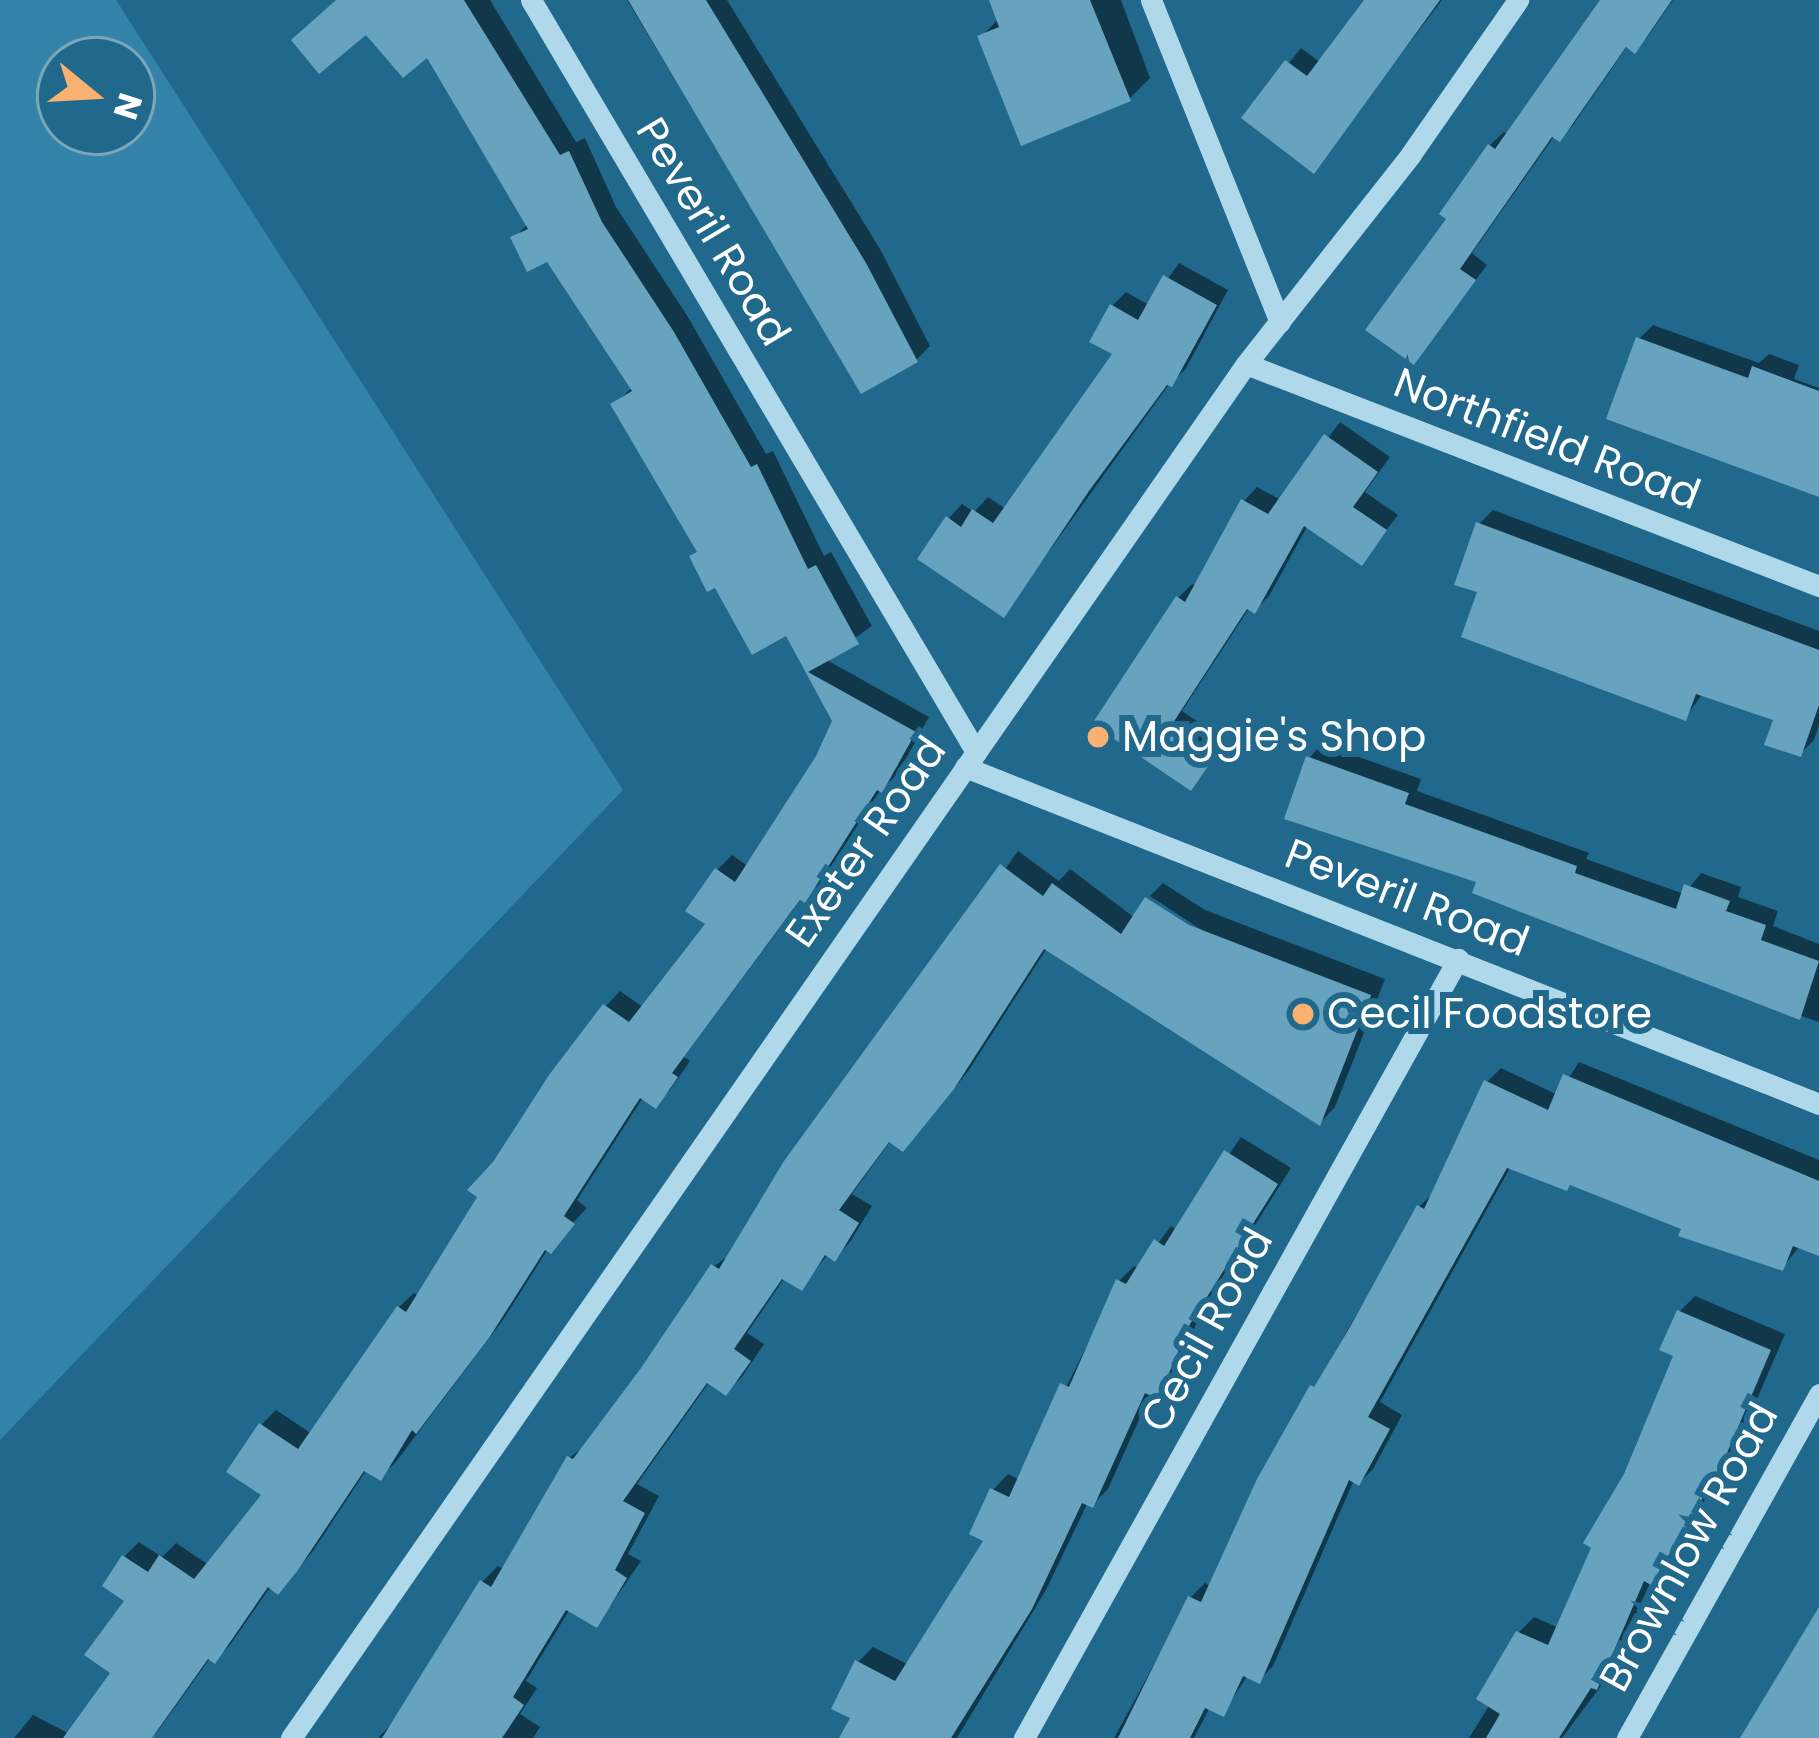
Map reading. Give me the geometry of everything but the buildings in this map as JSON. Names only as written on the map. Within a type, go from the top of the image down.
[{"type":"street","name":"Peveril Road","points":[[531,0],[970,759],[1819,1104]]},
{"type":"street","points":[[1151,0],[1280,322]]},
{"type":"street","name":"Exeter Road","points":[[291,1738],[1246,364],[1411,154],[1518,0]]},
{"type":"street","name":"Northfield Road","points":[[1246,364],[1819,586]]},
{"type":"street","name":"Cecil Road","points":[[1024,1738],[1458,959]]},
{"type":"street","name":"Brownlow Road","points":[[1627,1738],[1819,1394]]},
{"type":"shaded area","points":[[0,0],[116,0],[139,36],[36,36],[36,156],[156,156],[156,62],[623,790],[0,1440]]},
{"type":"place","name":"Maggie's Shop","points":[[1098,737]]},
{"type":"place","name":"Cecil Foodstore","points":[[1303,1014]]}]
